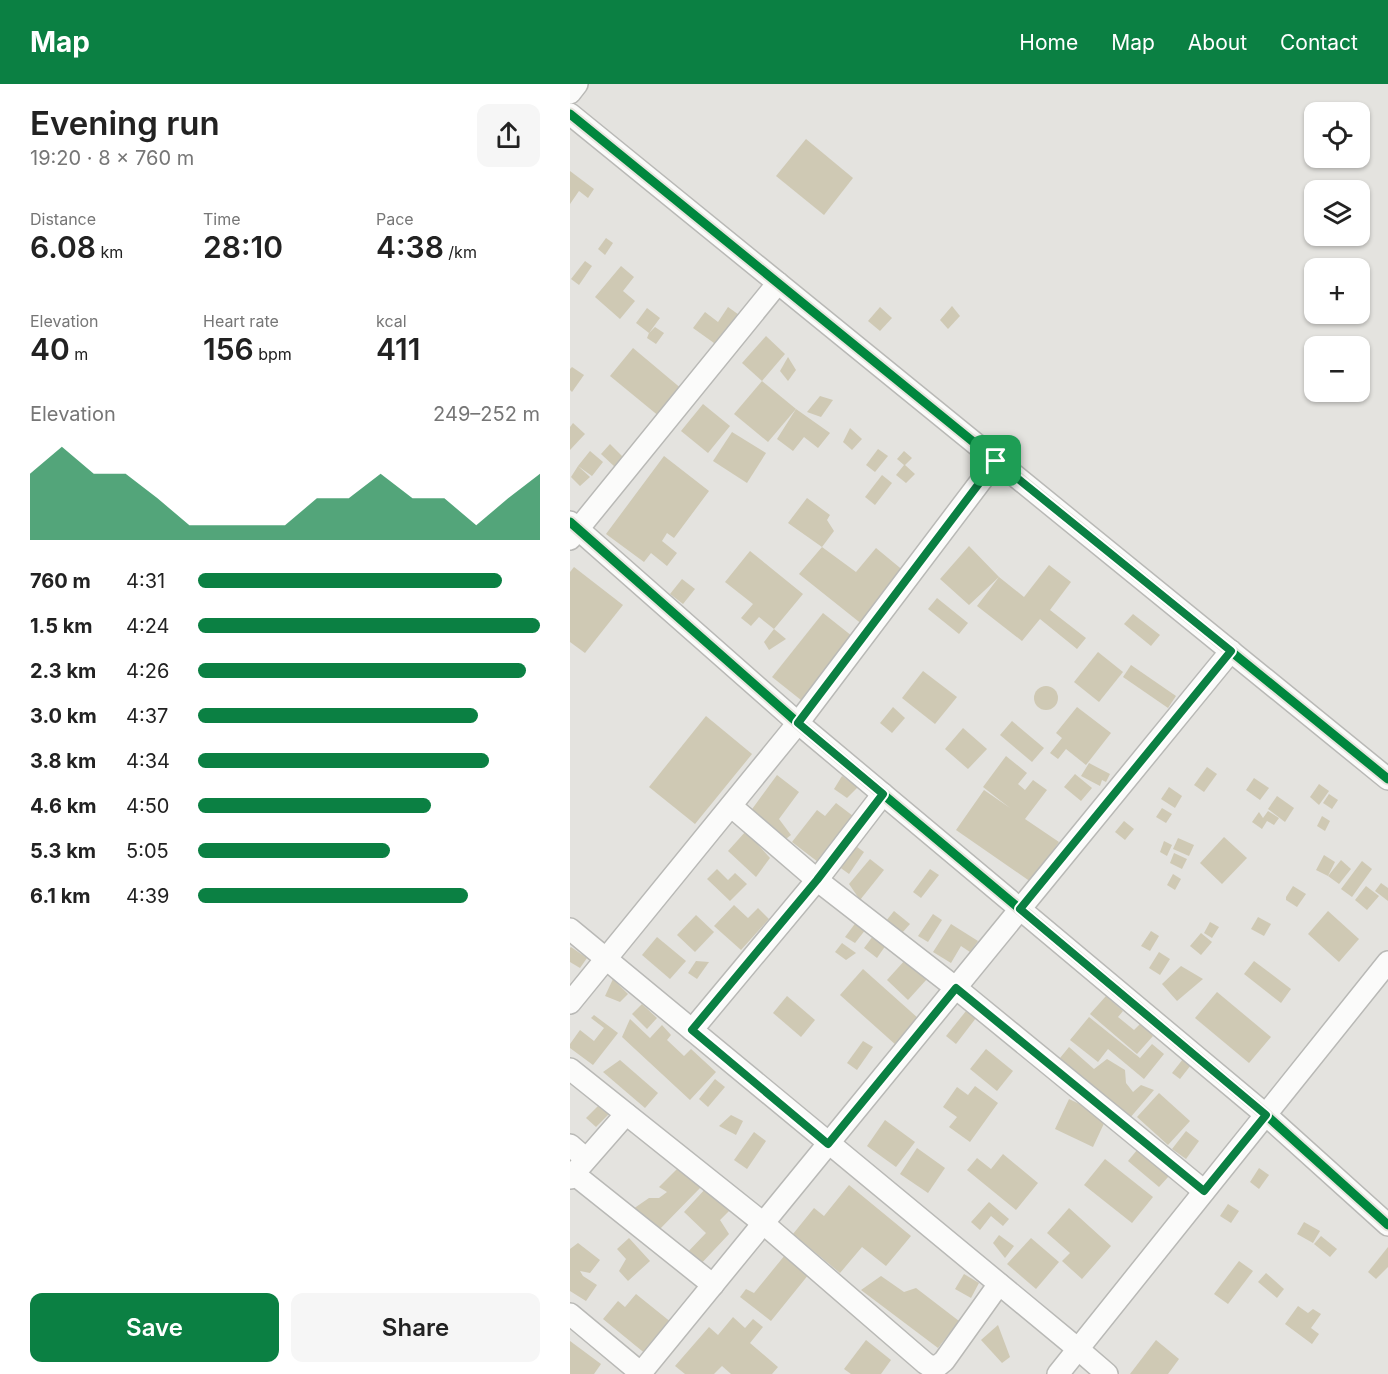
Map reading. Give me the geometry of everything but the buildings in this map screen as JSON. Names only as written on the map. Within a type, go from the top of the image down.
[{"type":"street","points":[[570,93],[577,84]]},
{"type":"street","points":[[570,114],[1388,779]]},
{"type":"street","points":[[778,283],[573,530],[798,723],[1266,1115],[1388,1225]]},
{"type":"street","points":[[570,1003],[798,723],[996,461]]},
{"type":"street","points":[[570,1314],[641,1374],[1231,651]]},
{"type":"street","points":[[692,1030],[817,880],[883,794]]},
{"type":"street","points":[[731,806],[817,880],[956,988],[1204,1191]]},
{"type":"street","points":[[570,929],[1107,1374]]},
{"type":"street","points":[[1058,1374],[1388,962]]},
{"type":"street","points":[[570,1069],[764,1223],[931,1367],[944,1361],[999,1284]]},
{"type":"street","points":[[577,1170],[626,1114]]},
{"type":"street","points":[[570,1145],[577,1170],[713,1285]]},
{"type":"cycle path","points":[[570,114],[1388,779]]},
{"type":"cycle path","points":[[570,522],[798,723],[1266,1115],[1388,1225]]},
{"type":"route","points":[[996,461],[1231,651],[1020,909],[1266,1115],[1204,1191],[956,988],[828,1144],[692,1030],[817,880],[883,794],[798,723],[996,461]]}]
